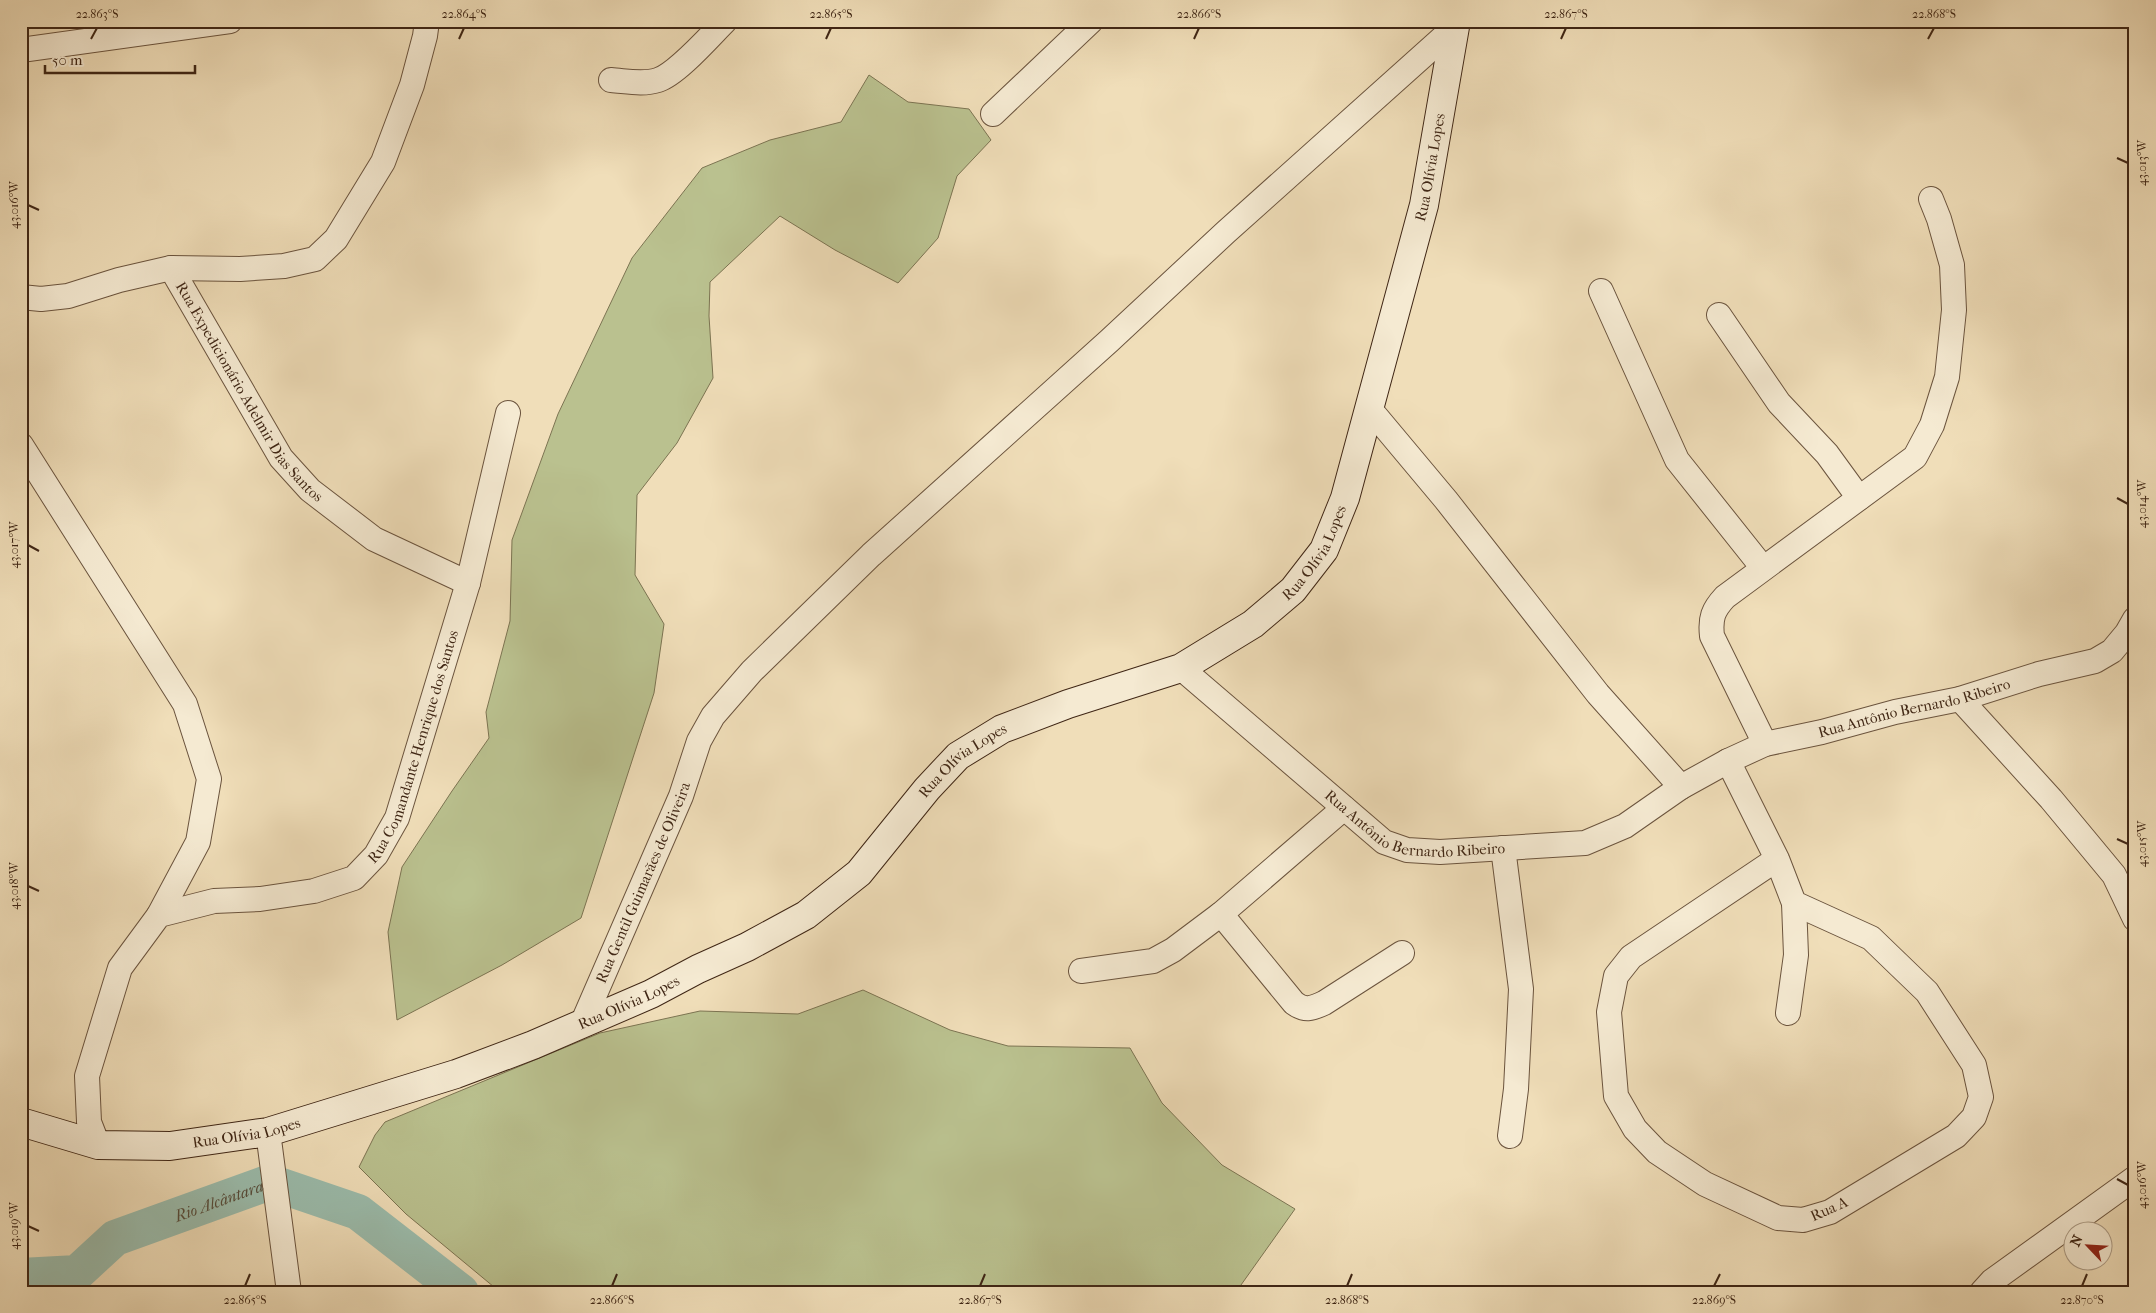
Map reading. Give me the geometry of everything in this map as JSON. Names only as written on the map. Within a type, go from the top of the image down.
[{"type":"street","points":[[21,50],[230,21]]},
{"type":"street","points":[[171,268],[240,269],[284,266],[315,259],[336,239],[383,162],[412,85],[427,21]]},
{"type":"street","points":[[611,80],[645,82],[659,80],[671,72],[725,21]]},
{"type":"street","points":[[993,114],[1091,21]]},
{"type":"street","name":"Rua Olívia Lopes","points":[[21,1122],[98,1145],[170,1146],[268,1132],[456,1074],[533,1045],[651,994],[698,969],[747,948],[806,915],[859,873],[927,789],[958,756],[1002,729],[1068,704],[1181,668],[1253,624],[1293,590],[1324,550],[1345,498],[1424,204],[1456,24]]},
{"type":"street","name":"Rua Gentil Guimarães de Oliveira","points":[[582,1024],[680,796],[699,741],[712,716],[752,671],[871,555],[1109,341],[1226,232],[1456,24]]},
{"type":"street","points":[[1765,744],[1712,636],[1710,620],[1714,608],[1725,597],[1915,457],[1932,425],[1947,377],[1954,310],[1952,265],[1939,219],[1931,199]]},
{"type":"street","name":"Rua Expedicionário Adelmir Dias Santos","points":[[21,297],[68,296],[119,280],[171,268],[281,458],[310,490],[374,539],[468,583]]},
{"type":"street","points":[[1602,291],[1677,460],[1763,568]]},
{"type":"street","points":[[1719,315],[1779,403],[1827,454],[1859,498]]},
{"type":"street","points":[[1369,408],[1446,500],[1598,694],[1681,787]]},
{"type":"street","name":"Rua Comandante Henrique dos Santos","points":[[159,915],[214,901],[260,899],[314,891],[354,878],[376,855],[397,818],[468,583],[508,413]]},
{"type":"street","points":[[21,445],[185,704],[209,780],[198,842],[159,915],[120,968],[87,1076],[88,1122],[98,1145]]},
{"type":"street","name":"Rua Antônio Bernardo Ribeiro","points":[[1181,668],[1384,842],[1407,850],[1440,852],[1586,843],[1625,826],[1681,787],[1728,761],[1765,744],[1822,732],[1895,712],[1960,699],[2039,674],[2095,661],[2112,651],[2127,633],[2135,619]]},
{"type":"street","points":[[1960,699],[2052,799],[2114,875],[2135,919]]},
{"type":"street","points":[[1728,761],[1777,859],[1794,903],[1796,955],[1788,1013]]},
{"type":"street","points":[[1081,970],[1153,962],[1173,950],[1220,914],[1344,808]]},
{"type":"street","points":[[1503,848],[1521,988],[1516,1090],[1510,1136]]},
{"type":"street","name":"Rua A","points":[[1777,859],[1631,957],[1616,976],[1609,1012],[1616,1096],[1635,1129],[1657,1152],[1704,1184],[1778,1218],[1803,1220],[1830,1212],[1956,1136],[1974,1117],[1981,1097],[1974,1065],[1927,992],[1871,938],[1794,903]]},
{"type":"street","points":[[1220,914],[1294,1003],[1302,1009],[1311,1009],[1324,1003],[1402,953]]},
{"type":"street","points":[[268,1132],[277,1214],[289,1292]]},
{"type":"street","points":[[1982,1292],[1992,1281],[2135,1178]]},
{"type":"green space","points":[[869,75],[908,102],[969,109],[991,140],[957,176],[938,238],[898,283],[835,250],[780,216],[710,282],[709,316],[713,378],[677,443],[637,495],[635,575],[664,624],[654,693],[581,918],[502,965],[397,1020],[388,932],[402,867],[489,738],[486,712],[510,621],[512,540],[558,414],[632,258],[702,168],[770,140],[841,122]]},
{"type":"green space","points":[[863,990],[950,1030],[1008,1046],[1130,1048],[1162,1103],[1222,1165],[1295,1209],[1236,1292],[500,1292],[406,1214],[359,1167],[375,1135],[385,1122],[600,1033],[700,1011],[798,1014]]},
{"type":"waterway","name":"Rio Alcântara","points":[[21,1276],[77,1273],[115,1238],[270,1182],[358,1212],[461,1292]]}]
